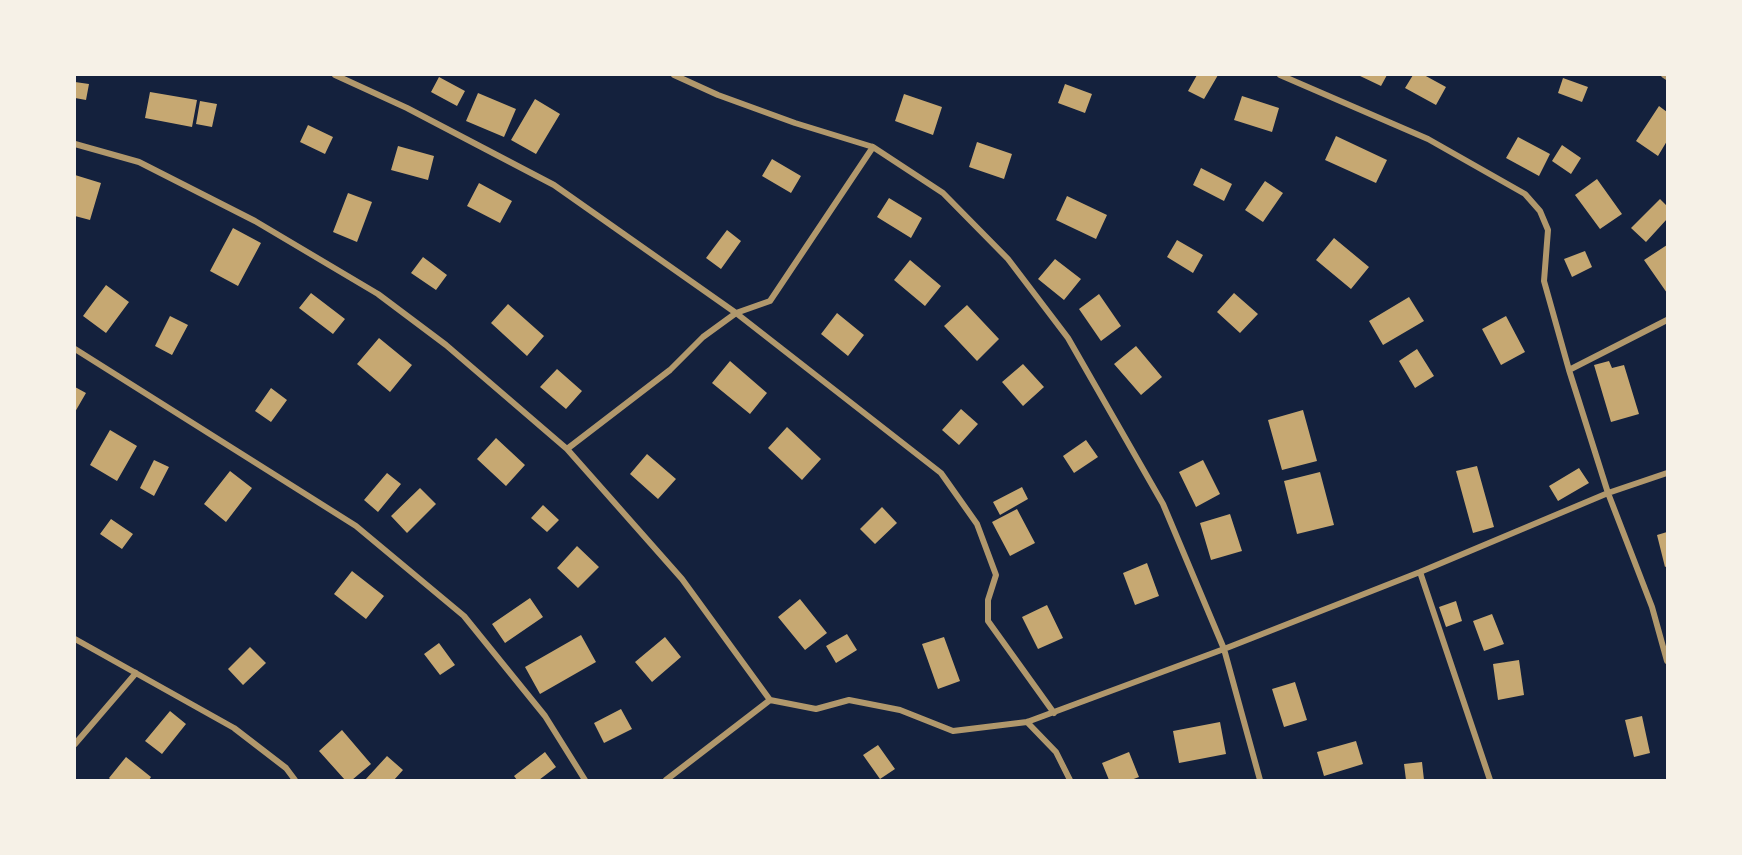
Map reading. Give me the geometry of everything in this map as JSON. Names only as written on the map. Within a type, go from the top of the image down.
[{"type":"street","points":[[334,75],[407,108],[554,185],[736,314],[941,473],[977,524],[996,575],[988,600],[988,621],[1054,712]]},
{"type":"street","points":[[674,75],[718,95],[873,147],[943,193],[1008,259],[1068,339],[1163,504],[1224,649],[1260,780]]},
{"type":"street","points":[[1280,75],[1428,139],[1525,194],[1540,211],[1548,230],[1544,281],[1569,370],[1608,493],[1652,607],[1667,661]]},
{"type":"street","points":[[75,144],[139,162],[255,221],[378,294],[446,345],[567,449],[682,579],[770,700],[816,709],[849,700],[900,710],[954,731],[1027,722],[1224,649],[1420,572],[1608,493],[1667,473]]},
{"type":"street","points":[[567,449],[670,370],[703,337],[736,314],[770,301],[873,147]]},
{"type":"street","points":[[1569,370],[1667,320]]},
{"type":"street","points":[[75,349],[356,526],[464,616],[545,716],[585,780]]},
{"type":"street","points":[[1420,572],[1490,780]]},
{"type":"street","points":[[75,639],[234,728],[286,768],[295,780]]},
{"type":"street","points":[[75,744],[136,673]]},
{"type":"street","points":[[666,780],[770,700]]},
{"type":"street","points":[[1027,722],[1056,752],[1070,780]]},
{"type":"building","points":[[1197,75],[1218,75],[1204,99],[1188,91]]},
{"type":"building","points":[[1358,75],[1387,75],[1381,86]]},
{"type":"building","points":[[1413,75],[1424,75],[1446,87],[1436,105],[1405,88]]},
{"type":"building","points":[[439,77],[465,91],[457,106],[431,92]]},
{"type":"building","points":[[1563,78],[1588,87],[1582,102],[1558,93]]},
{"type":"building","points":[[75,82],[89,84],[86,100],[75,98]]},
{"type":"building","points":[[1065,84],[1092,94],[1085,113],[1058,103]]},
{"type":"building","points":[[150,92],[197,100],[192,127],[145,118]]},
{"type":"building","points":[[478,93],[516,109],[504,137],[466,121]]},
{"type":"building","points":[[904,94],[942,107],[933,135],[895,121]]},
{"type":"building","points":[[1242,96],[1279,108],[1272,132],[1234,120]]},
{"type":"building","points":[[535,99],[560,114],[536,154],[511,140]]},
{"type":"building","points":[[200,101],[217,104],[212,127],[196,124]]},
{"type":"building","points":[[1659,106],[1667,112],[1667,141],[1658,156],[1636,141]]},
{"type":"building","points":[[308,125],[333,137],[325,154],[300,142]]},
{"type":"building","points":[[1336,136],[1387,160],[1376,183],[1325,160]]},
{"type":"building","points":[[1518,137],[1550,154],[1539,176],[1506,158]]},
{"type":"building","points":[[977,142],[1012,154],[1004,179],[969,167]]},
{"type":"building","points":[[1562,145],[1581,158],[1571,174],[1552,161]]},
{"type":"building","points":[[398,146],[434,156],[428,180],[391,170]]},
{"type":"building","points":[[772,159],[801,176],[791,193],[762,176]]},
{"type":"building","points":[[1201,168],[1232,184],[1224,201],[1193,185]]},
{"type":"building","points":[[75,175],[101,183],[90,220],[75,216]]},
{"type":"building","points":[[1597,179],[1622,214],[1600,229],[1575,195]]},
{"type":"building","points":[[1265,181],[1283,193],[1263,222],[1245,210]]},
{"type":"building","points":[[479,183],[512,201],[500,223],[467,206]]},
{"type":"building","points":[[348,193],[372,202],[357,242],[333,232]]},
{"type":"building","points":[[1067,196],[1107,215],[1096,239],[1056,220]]},
{"type":"building","points":[[889,198],[922,218],[911,238],[877,217]]},
{"type":"building","points":[[1660,199],[1667,206],[1667,219],[1646,242],[1631,228]]},
{"type":"building","points":[[233,228],[261,243],[238,286],[210,271]]},
{"type":"building","points":[[727,230],[741,241],[721,269],[706,258]]},
{"type":"building","points":[[1334,238],[1369,267],[1351,289],[1316,260]]},
{"type":"building","points":[[1177,240],[1203,255],[1193,273],[1167,257]]},
{"type":"building","points":[[1667,245],[1667,293],[1644,260]]},
{"type":"building","points":[[1585,251],[1592,267],[1572,277],[1564,259]]},
{"type":"building","points":[[423,257],[447,275],[436,290],[411,273]]},
{"type":"building","points":[[1055,259],[1081,279],[1064,300],[1038,279]]},
{"type":"building","points":[[910,260],[941,286],[925,306],[894,280]]},
{"type":"building","points":[[106,285],[129,302],[106,333],[83,316]]},
{"type":"building","points":[[311,293],[345,319],[333,334],[299,308]]},
{"type":"building","points":[[1234,293],[1258,314],[1240,333],[1217,312]]},
{"type":"building","points":[[1099,294],[1121,326],[1101,341],[1079,309]]},
{"type":"building","points":[[1409,297],[1424,321],[1383,345],[1369,321]]},
{"type":"building","points":[[508,304],[544,336],[527,356],[491,323]]},
{"type":"building","points":[[967,305],[999,339],[977,361],[944,326]]},
{"type":"building","points":[[837,313],[864,335],[848,356],[821,334]]},
{"type":"building","points":[[170,316],[188,325],[172,355],[155,346]]},
{"type":"building","points":[[1506,316],[1525,352],[1501,365],[1482,329]]},
{"type":"building","points":[[379,338],[412,365],[390,392],[357,364]]},
{"type":"building","points":[[1136,346],[1162,377],[1141,395],[1114,364]]},
{"type":"building","points":[[1417,349],[1434,376],[1415,388],[1399,361]]},
{"type":"building","points":[[730,361],[767,393],[750,414],[712,383]]},
{"type":"building","points":[[1609,361],[1612,368],[1624,365],[1639,414],[1611,422],[1594,365]]},
{"type":"building","points":[[1023,364],[1044,387],[1023,406],[1002,382]]},
{"type":"building","points":[[557,369],[582,391],[566,409],[540,387]]},
{"type":"building","points":[[75,387],[86,393],[75,412]]},
{"type":"building","points":[[271,388],[287,400],[271,422],[255,411]]},
{"type":"building","points":[[961,409],[978,424],[959,445],[942,430]]},
{"type":"building","points":[[1303,410],[1317,461],[1282,470],[1268,420]]},
{"type":"building","points":[[787,427],[821,459],[802,480],[768,448]]},
{"type":"building","points":[[110,430],[137,446],[117,481],[90,465]]},
{"type":"building","points":[[496,438],[525,465],[506,486],[477,459]]},
{"type":"building","points":[[1086,440],[1098,457],[1074,473],[1063,456]]},
{"type":"building","points":[[647,454],[676,479],[658,499],[630,474]]},
{"type":"building","points":[[154,460],[169,467],[154,496],[140,488]]},
{"type":"building","points":[[1203,460],[1220,494],[1196,507],[1179,472]]},
{"type":"building","points":[[1477,466],[1494,527],[1473,533],[1456,471]]},
{"type":"building","points":[[1579,468],[1589,483],[1558,501],[1549,486]]},
{"type":"building","points":[[230,471],[252,488],[226,522],[204,504]]},
{"type":"building","points":[[1320,472],[1334,525],[1297,534],[1284,481]]},
{"type":"building","points":[[387,473],[401,484],[378,512],[364,500]]},
{"type":"building","points":[[1022,487],[1028,499],[1000,515],[993,502]]},
{"type":"building","points":[[420,488],[436,504],[407,533],[391,516]]},
{"type":"building","points":[[543,505],[559,520],[547,532],[531,518]]},
{"type":"building","points":[[882,507],[897,523],[875,544],[860,529]]},
{"type":"building","points":[[1017,509],[1035,543],[1010,556],[992,522]]},
{"type":"building","points":[[1230,514],[1242,551],[1211,560],[1200,523]]},
{"type":"building","points":[[111,519],[133,534],[122,549],[100,534]]},
{"type":"building","points":[[1667,532],[1667,566],[1665,567],[1657,535]]},
{"type":"building","points":[[577,546],[599,567],[578,588],[557,568]]},
{"type":"building","points":[[1147,563],[1159,596],[1135,605],[1123,573]]},
{"type":"building","points":[[352,571],[384,596],[366,619],[334,594]]},
{"type":"building","points":[[530,598],[543,617],[505,643],[492,624]]},
{"type":"building","points":[[800,599],[827,633],[805,650],[778,617]]},
{"type":"building","points":[[1456,601],[1462,621],[1446,627],[1439,607]]},
{"type":"building","points":[[1047,605],[1063,638],[1038,649],[1022,617]]},
{"type":"building","points":[[1492,614],[1504,644],[1484,651],[1473,621]]},
{"type":"building","points":[[847,634],[857,650],[836,663],[826,646]]},
{"type":"building","points":[[581,635],[596,662],[540,694],[525,667]]},
{"type":"building","points":[[665,637],[681,657],[652,682],[635,662]]},
{"type":"building","points":[[944,637],[960,681],[938,689],[922,644]]},
{"type":"building","points":[[439,643],[455,665],[440,675],[424,654]]},
{"type":"building","points":[[250,647],[266,663],[243,685],[228,669]]},
{"type":"building","points":[[1519,660],[1524,695],[1498,700],[1493,664]]},
{"type":"building","points":[[1295,682],[1307,720],[1284,727],[1272,689]]},
{"type":"building","points":[[621,709],[632,729],[604,743],[594,723]]},
{"type":"building","points":[[170,711],[186,724],[162,754],[145,741]]},
{"type":"building","points":[[1642,716],[1650,753],[1634,757],[1625,720]]},
{"type":"building","points":[[1220,722],[1226,754],[1179,763],[1173,731]]},
{"type":"building","points":[[342,730],[371,764],[352,780],[345,780],[319,751]]},
{"type":"building","points":[[1356,741],[1363,764],[1324,776],[1317,752]]},
{"type":"building","points":[[878,745],[895,769],[880,779],[863,755]]},
{"type":"building","points":[[545,752],[556,767],[539,780],[517,780],[514,776]]},
{"type":"building","points":[[1129,752],[1139,777],[1131,780],[1109,780],[1102,763]]},
{"type":"building","points":[[387,756],[403,770],[394,780],[365,780]]},
{"type":"building","points":[[126,757],[151,777],[149,780],[111,780],[109,778]]},
{"type":"building","points":[[1422,762],[1424,780],[1406,780],[1404,764]]}]
